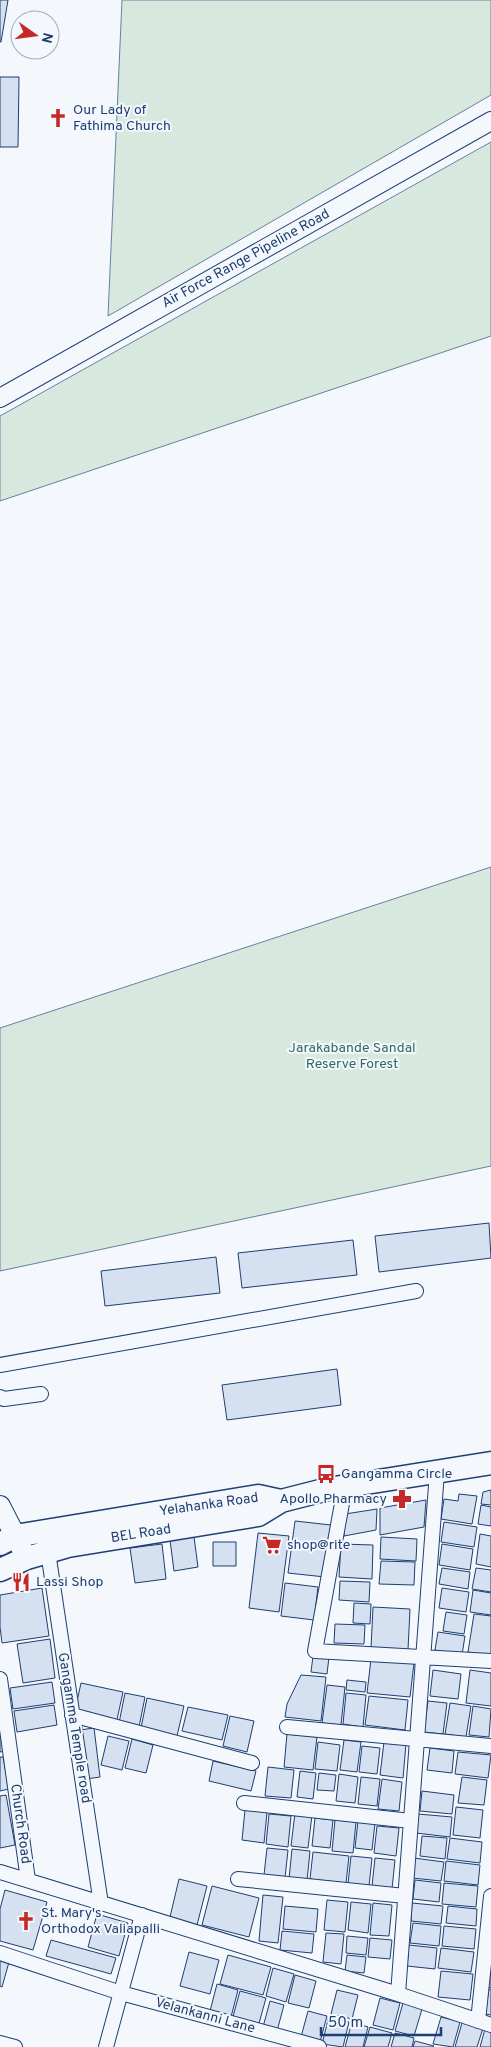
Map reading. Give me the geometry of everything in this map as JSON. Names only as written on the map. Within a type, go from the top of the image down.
[{"type":"main road","name":"Yelahanka Road","points":[[4,1541],[258,1496],[282,1501],[345,1487],[491,1463]]},
{"type":"main road","name":"BEL Road","points":[[21,1561],[68,1546],[258,1515],[282,1501]]},
{"type":"main road","points":[[0,1506],[4,1541],[21,1561]]},
{"type":"street","name":"Air Force Range Pipeline Road","points":[[0,398],[491,121]]},
{"type":"street","points":[[0,1365],[416,1291]]},
{"type":"street","points":[[0,1397],[4,1399],[41,1394]]},
{"type":"street","points":[[398,1994],[437,1472]]},
{"type":"street","points":[[345,1487],[315,1651],[491,1661]]},
{"type":"street","name":"Gangamma Temple road","points":[[21,1561],[72,1715],[101,1904]]},
{"type":"street","name":"Church Road","points":[[0,1678],[28,1880]]},
{"type":"street","points":[[72,1715],[252,1763]]},
{"type":"street","points":[[287,1727],[491,1746]]},
{"type":"street","points":[[244,1802],[411,1821]]},
{"type":"street","points":[[0,1872],[398,1994],[484,2023],[491,1896]]},
{"type":"street","points":[[238,1880],[406,1896]]},
{"type":"street","points":[[106,2047],[142,1915]]},
{"type":"street","name":"Velankanni Lane","points":[[0,1953],[121,1993],[319,2047]]},
{"type":"street","points":[[0,2043],[15,2047]]},
{"type":"green space","points":[[122,0],[491,0],[491,95],[108,316]]},
{"type":"green space","points":[[491,142],[491,336],[0,501],[0,416]]},
{"type":"green space","name":"Jarakabande Sandal Reserve Forest","points":[[491,867],[491,1166],[0,1271],[0,1028]]},
{"type":"building","points":[[0,0],[8,0],[1,42],[0,42]]},
{"type":"building","points":[[0,77],[19,77],[18,147],[0,147]]},
{"type":"building","points":[[489,1223],[491,1258],[379,1272],[375,1236]]},
{"type":"building","points":[[353,1240],[357,1275],[242,1288],[238,1253]]},
{"type":"building","points":[[216,1257],[220,1293],[105,1306],[101,1271]]},
{"type":"building","points":[[337,1369],[341,1405],[227,1420],[222,1385]]},
{"type":"building","points":[[491,1490],[491,1505],[481,1504],[483,1492]]},
{"type":"building","points":[[459,1494],[477,1496],[472,1524],[441,1519],[444,1499],[458,1501]]},
{"type":"building","points":[[426,1500],[424,1527],[380,1535],[380,1508]]},
{"type":"building","points":[[481,1505],[491,1507],[491,1526],[478,1524]]},
{"type":"building","points":[[377,1509],[376,1530],[344,1536],[345,1514]]},
{"type":"building","points":[[295,1521],[331,1525],[325,1577],[288,1573]]},
{"type":"building","points":[[444,1522],[477,1527],[474,1547],[441,1542]]},
{"type":"building","points":[[258,1533],[289,1536],[279,1612],[249,1608]]},
{"type":"building","points":[[480,1534],[491,1536],[491,1567],[476,1564]]},
{"type":"building","points":[[194,1537],[198,1567],[174,1571],[170,1540]]},
{"type":"building","points":[[381,1537],[417,1539],[416,1561],[380,1559]]},
{"type":"building","points":[[213,1542],[236,1542],[236,1566],[213,1566]]},
{"type":"building","points":[[162,1544],[166,1579],[135,1583],[130,1548]]},
{"type":"building","points":[[341,1544],[373,1545],[372,1579],[339,1577]]},
{"type":"building","points":[[442,1544],[473,1549],[470,1570],[439,1565]]},
{"type":"building","points":[[381,1561],[415,1562],[414,1585],[379,1584]]},
{"type":"building","points":[[442,1568],[470,1572],[468,1589],[439,1584]]},
{"type":"building","points":[[476,1568],[491,1570],[491,1592],[472,1589]]},
{"type":"building","points":[[340,1581],[370,1582],[369,1602],[339,1600]]},
{"type":"building","points":[[285,1583],[318,1587],[314,1620],[281,1616]]},
{"type":"building","points":[[42,1588],[49,1636],[2,1643],[0,1595]]},
{"type":"building","points":[[442,1588],[469,1592],[466,1612],[439,1608]]},
{"type":"building","points":[[473,1590],[491,1593],[491,1615],[470,1612]]},
{"type":"building","points":[[354,1603],[371,1604],[370,1624],[353,1623]]},
{"type":"building","points":[[373,1607],[410,1609],[408,1650],[371,1648]]},
{"type":"building","points":[[446,1612],[467,1615],[464,1634],[443,1631]]},
{"type":"building","points":[[474,1614],[491,1616],[491,1656],[468,1652]]},
{"type":"building","points":[[335,1624],[365,1625],[364,1644],[334,1643]]},
{"type":"building","points":[[438,1632],[465,1636],[462,1655],[435,1650]]},
{"type":"building","points":[[50,1639],[55,1678],[23,1683],[17,1644]]},
{"type":"building","points":[[313,1656],[329,1657],[327,1674],[311,1672]]},
{"type":"building","points":[[371,1659],[414,1663],[410,1697],[367,1693]]},
{"type":"building","points":[[433,1670],[461,1674],[458,1699],[430,1696]]},
{"type":"building","points":[[470,1670],[491,1673],[491,1706],[466,1703]]},
{"type":"building","points":[[301,1675],[326,1677],[321,1721],[285,1717],[287,1704]]},
{"type":"building","points":[[347,1680],[366,1682],[365,1692],[346,1690]]},
{"type":"building","points":[[52,1682],[55,1703],[13,1709],[10,1688]]},
{"type":"building","points":[[81,1683],[123,1692],[116,1724],[74,1715]]},
{"type":"building","points":[[327,1685],[345,1687],[341,1725],[322,1723]]},
{"type":"building","points":[[125,1693],[145,1697],[139,1727],[119,1723]]},
{"type":"building","points":[[346,1693],[366,1695],[363,1727],[343,1724]]},
{"type":"building","points":[[369,1696],[408,1700],[405,1730],[365,1725]]},
{"type":"building","points":[[147,1698],[184,1706],[177,1736],[141,1728]]},
{"type":"building","points":[[428,1701],[447,1703],[443,1734],[424,1732]]},
{"type":"building","points":[[450,1703],[471,1706],[466,1737],[445,1734]]},
{"type":"building","points":[[54,1705],[57,1725],[17,1732],[14,1711]]},
{"type":"building","points":[[473,1706],[491,1709],[489,1737],[469,1735]]},
{"type":"building","points":[[188,1707],[228,1715],[222,1740],[182,1731]]},
{"type":"building","points":[[230,1716],[254,1721],[247,1752],[223,1746]]},
{"type":"building","points":[[0,1726],[5,1751],[0,1752]]},
{"type":"building","points":[[94,1728],[100,1777],[86,1779],[80,1730]]},
{"type":"building","points":[[287,1734],[317,1737],[313,1770],[284,1767]]},
{"type":"building","points":[[108,1736],[129,1741],[122,1770],[101,1765]]},
{"type":"building","points":[[132,1739],[153,1745],[146,1773],[125,1768]]},
{"type":"building","points":[[344,1740],[361,1742],[357,1772],[340,1770]]},
{"type":"building","points":[[318,1742],[340,1745],[337,1771],[315,1769]]},
{"type":"building","points":[[384,1742],[406,1744],[403,1778],[380,1775]]},
{"type":"building","points":[[362,1746],[380,1748],[377,1774],[359,1772]]},
{"type":"building","points":[[430,1748],[454,1751],[452,1773],[427,1770]]},
{"type":"building","points":[[458,1752],[491,1755],[488,1778],[455,1774]]},
{"type":"building","points":[[0,1757],[3,1757],[9,1789],[0,1791]]},
{"type":"building","points":[[213,1761],[256,1771],[251,1791],[209,1781]]},
{"type":"building","points":[[268,1767],[294,1770],[291,1798],[265,1796]]},
{"type":"building","points":[[300,1771],[316,1773],[313,1799],[297,1797]]},
{"type":"building","points":[[319,1773],[336,1775],[334,1791],[317,1790]]},
{"type":"building","points":[[339,1774],[358,1777],[355,1803],[336,1801]]},
{"type":"building","points":[[361,1777],[380,1779],[377,1806],[358,1804]]},
{"type":"building","points":[[462,1777],[487,1780],[484,1805],[458,1803]]},
{"type":"building","points":[[382,1779],[402,1782],[399,1811],[378,1809]]},
{"type":"building","points":[[422,1791],[454,1795],[452,1814],[420,1811]]},
{"type":"building","points":[[6,1795],[15,1845],[0,1848],[0,1796]]},
{"type":"building","points":[[456,1807],[483,1810],[480,1838],[453,1835]]},
{"type":"building","points":[[245,1810],[267,1812],[264,1843],[242,1840]]},
{"type":"building","points":[[295,1813],[312,1815],[308,1848],[291,1846]]},
{"type":"building","points":[[269,1814],[291,1816],[288,1847],[266,1844]]},
{"type":"building","points":[[418,1814],[452,1817],[450,1837],[416,1833]]},
{"type":"building","points":[[315,1818],[333,1820],[330,1848],[312,1846]]},
{"type":"building","points":[[335,1820],[356,1822],[353,1853],[332,1851]]},
{"type":"building","points":[[358,1821],[375,1823],[372,1850],[355,1848]]},
{"type":"building","points":[[377,1826],[399,1828],[396,1856],[374,1853]]},
{"type":"building","points":[[422,1836],[447,1838],[445,1859],[420,1856]]},
{"type":"building","points":[[450,1838],[482,1842],[480,1863],[447,1859]]},
{"type":"building","points":[[267,1848],[288,1850],[285,1878],[264,1875]]},
{"type":"building","points":[[292,1849],[310,1851],[307,1881],[289,1879]]},
{"type":"building","points":[[313,1852],[349,1856],[346,1883],[310,1879]]},
{"type":"building","points":[[351,1856],[372,1858],[369,1886],[348,1884]]},
{"type":"building","points":[[375,1858],[395,1860],[392,1889],[372,1886]]},
{"type":"building","points":[[414,1858],[444,1862],[441,1881],[412,1878]]},
{"type":"building","points":[[446,1861],[480,1865],[478,1885],[444,1881]]},
{"type":"building","points":[[179,1879],[207,1886],[197,1925],[170,1917]]},
{"type":"building","points":[[415,1880],[441,1883],[439,1902],[413,1899]]},
{"type":"building","points":[[444,1883],[478,1886],[476,1907],[442,1904]]},
{"type":"building","points":[[212,1886],[259,1898],[249,1937],[202,1925]]},
{"type":"building","points":[[5,1890],[47,1902],[33,1950],[0,1941],[0,1909]]},
{"type":"building","points":[[263,1895],[283,1897],[278,1943],[259,1941]]},
{"type":"building","points":[[327,1900],[348,1902],[345,1932],[324,1930]]},
{"type":"building","points":[[351,1902],[371,1904],[368,1933],[348,1930]]},
{"type":"building","points":[[373,1903],[392,1905],[389,1936],[370,1935]]},
{"type":"building","points":[[412,1903],[443,1906],[441,1924],[411,1921]]},
{"type":"building","points":[[285,1906],[318,1909],[316,1932],[283,1929]]},
{"type":"building","points":[[448,1906],[477,1909],[476,1926],[446,1923]]},
{"type":"building","points":[[97,1914],[128,1923],[119,1956],[88,1947]]},
{"type":"building","points":[[413,1923],[441,1926],[439,1946],[410,1943]]},
{"type":"building","points":[[444,1926],[476,1929],[474,1949],[442,1946]]},
{"type":"building","points":[[282,1931],[314,1934],[312,1953],[280,1950]]},
{"type":"building","points":[[326,1933],[344,1934],[341,1964],[323,1962]]},
{"type":"building","points":[[347,1936],[368,1938],[366,1955],[346,1953]]},
{"type":"building","points":[[370,1938],[392,1940],[390,1959],[368,1957]]},
{"type":"building","points":[[51,1940],[116,1958],[111,1974],[46,1956]]},
{"type":"building","points":[[409,1945],[437,1948],[435,1969],[407,1966]]},
{"type":"building","points":[[441,1948],[474,1952],[471,1972],[438,1968]]},
{"type":"building","points":[[189,1952],[219,1960],[210,1994],[180,1986]]},
{"type":"building","points":[[228,1955],[271,1967],[263,1995],[220,1984]]},
{"type":"building","points":[[347,1955],[366,1957],[364,1973],[345,1971]]},
{"type":"building","points":[[0,1959],[9,1962],[2,1987],[0,1986]]},
{"type":"building","points":[[491,1961],[491,1988],[486,1987]]},
{"type":"building","points":[[273,1968],[294,1974],[286,2002],[266,1996]]},
{"type":"building","points":[[441,1971],[473,1974],[470,2000],[438,1997]]},
{"type":"building","points":[[295,1975],[316,1981],[309,2008],[288,2003]]},
{"type":"building","points":[[217,1984],[238,1990],[230,2021],[209,2015]]},
{"type":"building","points":[[489,1989],[491,1990],[491,2015],[485,2014]]},
{"type":"building","points":[[337,1990],[358,1995],[352,2019],[331,2014]]},
{"type":"building","points":[[240,1991],[266,1998],[258,2027],[232,2020]]},
{"type":"building","points":[[380,1998],[400,2003],[393,2030],[373,2025]]},
{"type":"building","points":[[270,2001],[284,2005],[277,2031],[263,2027]]},
{"type":"building","points":[[403,2003],[422,2009],[414,2036],[395,2031]]},
{"type":"building","points":[[308,2011],[327,2016],[320,2042],[301,2037]]},
{"type":"building","points":[[329,2016],[349,2022],[343,2047],[322,2044]]},
{"type":"building","points":[[441,2017],[460,2022],[453,2047],[433,2044]]},
{"type":"building","points":[[352,2022],[368,2027],[363,2047],[345,2047]]},
{"type":"building","points":[[462,2023],[483,2028],[477,2047],[455,2047]]},
{"type":"building","points":[[370,2027],[392,2033],[388,2047],[364,2047]]},
{"type":"building","points":[[485,2029],[491,2031],[491,2047],[480,2047]]},
{"type":"building","points":[[395,2033],[414,2038],[412,2047],[391,2047]]},
{"type":"building","points":[[415,2041],[434,2046],[413,2047]]},
{"type":"place","name":"Our Lady of Fathima Church","points":[[58,118]]},
{"type":"place","name":"Gangamma Circle","points":[[326,1474]]},
{"type":"place","name":"Apollo Pharmacy","points":[[402,1499]]},
{"type":"place","name":"shop@rite","points":[[272,1545]]},
{"type":"place","name":"Lassi Shop","points":[[21,1582]]},
{"type":"place","name":"St. Mary's Orthodox Valiapalli","points":[[26,1921]]}]
